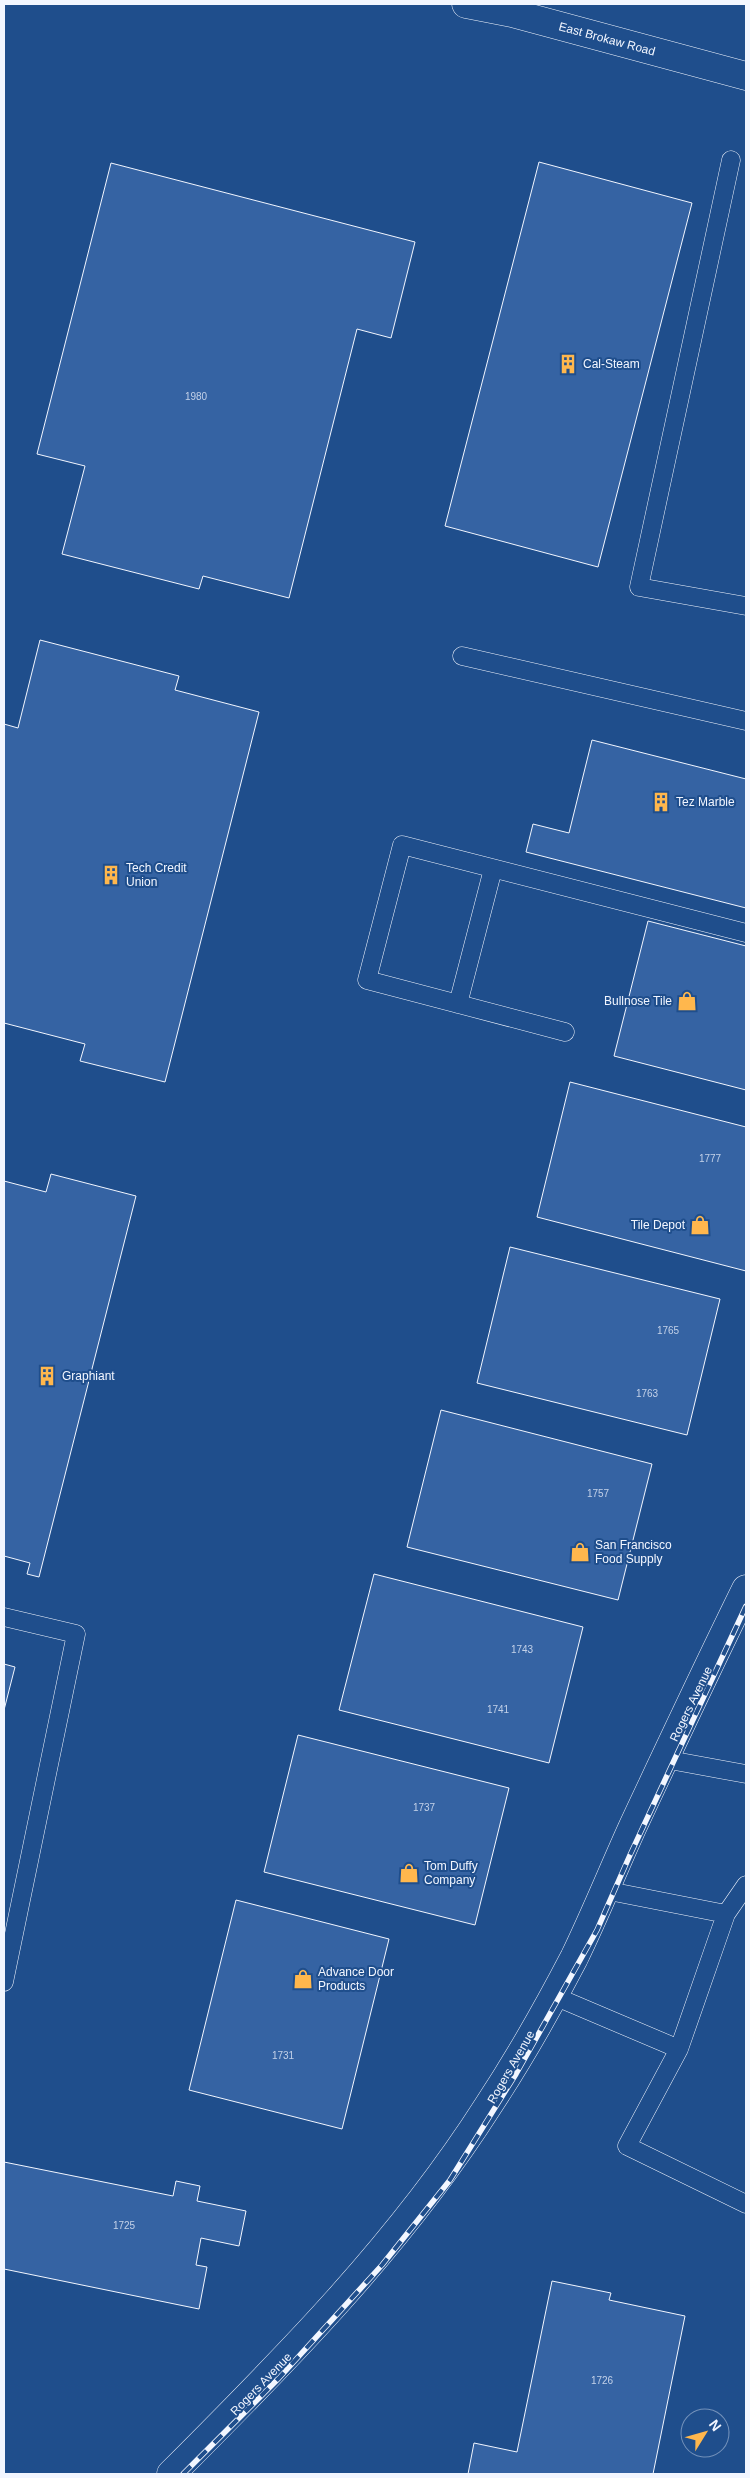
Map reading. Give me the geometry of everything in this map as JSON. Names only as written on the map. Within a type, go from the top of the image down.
[{"type":"street","name":"East Brokaw Road","points":[[466,4],[512,14],[746,76]]},
{"type":"street","name":"Rogers Avenue","points":[[171,2474],[275,2370],[349,2290],[410,2216],[488,2106],[554,1996],[606,1888],[664,1759],[746,1589]]},
{"type":"lane","points":[[731,160],[639,586],[746,606]]},
{"type":"lane","points":[[462,656],[746,721]]},
{"type":"lane","points":[[565,1032],[367,980],[402,845],[746,933]]},
{"type":"lane","points":[[458,1004],[493,869]]},
{"type":"lane","points":[[4,1618],[76,1634],[4,1982]]},
{"type":"lane","points":[[664,1759],[746,1774]]},
{"type":"lane","points":[[746,1886],[726,1914],[680,2049],[627,2146],[746,2204]]},
{"type":"lane","points":[[606,1888],[614,1892],[726,1914]]},
{"type":"lane","points":[[554,1996],[680,2049]]},
{"type":"building","name":"Cal-Steam","points":[[539,162],[692,203],[598,567],[445,526]]},
{"type":"building","points":[[111,163],[415,242],[391,338],[357,329],[289,598],[203,576],[199,589],[62,554],[85,466],[37,454]]},
{"type":"building","name":"Tech Credit Union","points":[[40,640],[179,676],[175,690],[259,712],[165,1082],[80,1061],[85,1044],[4,1023],[4,724],[18,728]]},
{"type":"building","name":"Tez Marble","points":[[592,740],[746,779],[746,908],[526,852],[533,824],[569,833]]},
{"type":"building","name":"Bullnose Tile","points":[[648,921],[746,946],[746,1090],[614,1056]]},
{"type":"building","points":[[570,1082],[746,1127],[746,1271],[537,1217]]},
{"type":"building","name":"Graphiant","points":[[51,1174],[136,1196],[39,1577],[27,1574],[30,1563],[4,1556],[4,1181],[46,1192]]},
{"type":"building","points":[[510,1247],[720,1299],[687,1435],[477,1383]]},
{"type":"building","points":[[441,1410],[652,1464],[618,1600],[407,1547]]},
{"type":"building","points":[[374,1574],[583,1627],[549,1763],[339,1710]]},
{"type":"building","points":[[4,1664],[15,1667],[4,1710]]},
{"type":"building","points":[[298,1735],[509,1788],[475,1925],[264,1872]]},
{"type":"building","points":[[236,1900],[389,1939],[342,2129],[189,2090]]},
{"type":"building","points":[[4,2162],[173,2196],[176,2181],[200,2186],[197,2201],[246,2211],[239,2246],[201,2238],[196,2265],[207,2267],[199,2309],[4,2269]]},
{"type":"building","points":[[552,2281],[611,2293],[609,2300],[685,2316],[653,2474],[468,2474],[474,2443],[517,2452]]},
{"type":"railway","points":[[183,2474],[279,2378],[382,2265],[450,2180],[516,2074],[597,1930],[746,1606]]},
{"type":"place","name":"Cal-Steam","points":[[568,364]]},
{"type":"place","name":"Tez Marble","points":[[661,802]]},
{"type":"place","name":"Tech Credit Union","points":[[111,875]]},
{"type":"place","name":"Bullnose Tile","points":[[687,1001]]},
{"type":"place","name":"Tile Depot","points":[[700,1225]]},
{"type":"place","name":"Graphiant","points":[[47,1376]]},
{"type":"place","name":"San Francisco Food Supply","points":[[580,1552]]},
{"type":"place","name":"Tom Duffy Company","points":[[409,1873]]},
{"type":"place","name":"Advance Door Products","points":[[303,1979]]}]
